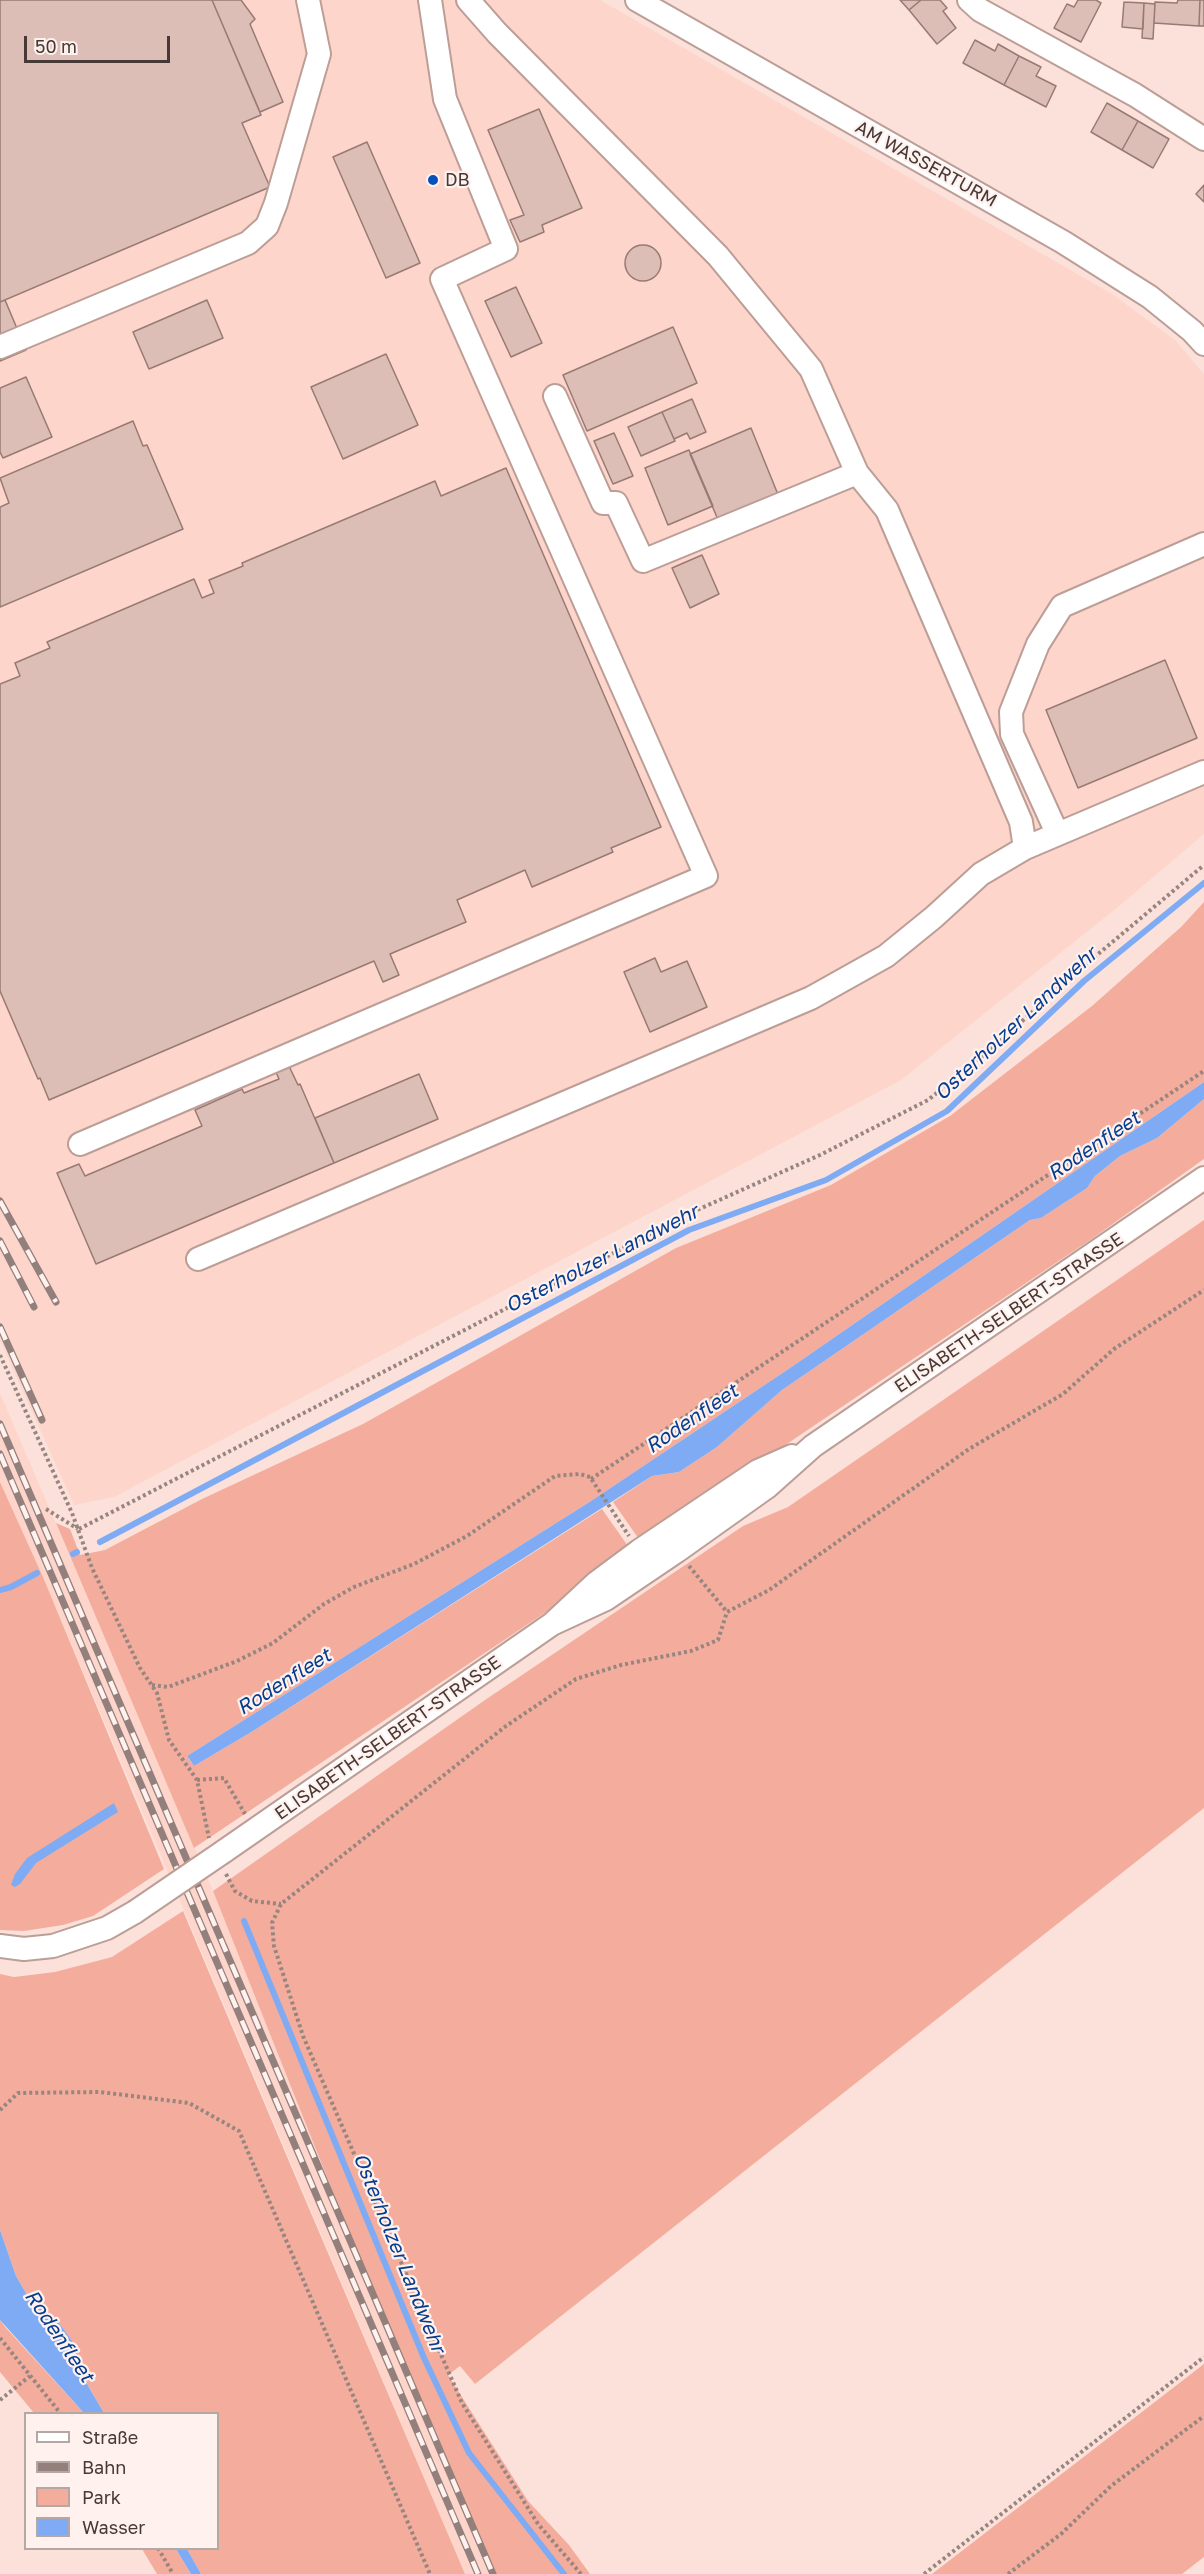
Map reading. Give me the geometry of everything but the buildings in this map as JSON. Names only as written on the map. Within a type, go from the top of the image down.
[{"type":"street","points":[[0,347],[248,243],[267,226],[276,203],[319,54],[308,0]]},
{"type":"street","points":[[80,1144],[706,876],[442,279],[506,249],[445,99],[430,0]]},
{"type":"street","points":[[468,0],[497,33],[723,263],[811,369],[857,473],[887,510],[1021,822],[1024,848]]},
{"type":"street","name":"AM WASSERTURM","points":[[637,0],[770,87],[1063,242],[1150,297],[1192,331],[1204,344]]},
{"type":"street","points":[[981,3],[1204,139]]},
{"type":"street","points":[[555,396],[603,503],[616,503],[643,561],[857,473]]},
{"type":"street","points":[[1057,833],[1012,734],[1011,712],[1038,644],[1062,606],[1204,544]]},
{"type":"street","points":[[198,1259],[811,998],[886,956],[934,917],[981,874],[1024,848],[1204,772]]},
{"type":"street","name":"ELISABETH-SELBERT-STRASSE","points":[[552,1624],[606,1599],[677,1551],[767,1487],[813,1446],[1204,1178]]},
{"type":"street","name":"ELISABETH-SELBERT-STRASSE","points":[[0,1946],[24,1949],[53,1946],[107,1928],[135,1912],[552,1624],[596,1583],[639,1551],[758,1472],[813,1446]]},
{"type":"path","points":[[79,1529],[697,1210],[820,1155],[928,1100],[989,1051],[1072,976],[1204,865]]},
{"type":"path","points":[[591,1479],[1204,1071]]},
{"type":"path","points":[[580,2574],[538,2524],[462,2403],[303,2036],[274,1946],[272,1923],[281,1904],[506,1726],[576,1678],[621,1665],[691,1650],[718,1640],[727,1612],[769,1590],[969,1449],[1063,1394],[1114,1349],[1204,1290]]},
{"type":"path","points":[[0,1355],[79,1529],[97,1578],[140,1668],[157,1693],[169,1740],[197,1780],[224,1778],[255,1831]]},
{"type":"path","points":[[151,1685],[168,1687],[246,1657],[273,1643],[324,1604],[344,1592],[414,1564],[467,1536],[555,1476],[580,1474],[591,1479],[611,1508]]},
{"type":"path","points":[[46,1509],[79,1529]]},
{"type":"path","points":[[677,1551],[727,1612]]},
{"type":"path","points":[[0,2110],[18,2093],[100,2092],[189,2103],[239,2131],[430,2574]]},
{"type":"path","points":[[0,2338],[59,2412]]},
{"type":"path","points":[[924,2574],[1204,2356]]},
{"type":"path","points":[[0,2400],[30,2375]]},
{"type":"path","points":[[1008,2574],[1061,2534],[1111,2486],[1204,2416]]},
{"type":"path","points":[[159,2550],[173,2574]]},
{"type":"shaded area","points":[[0,0],[600,0],[1112,294],[1175,340],[1204,374],[1204,834],[1118,907],[901,1080],[114,1497],[74,1505],[0,1340]]},
{"type":"shaded area","points":[[0,1393],[213,1891],[411,2388],[496,2574],[465,2574],[43,1577],[0,1482]]},
{"type":"green space","points":[[1204,902],[1204,1082],[790,1368],[591,1501],[187,1756],[194,1766],[253,1731],[602,1509],[630,1549],[546,1612],[194,1848],[56,1523],[70,1529],[80,1555],[105,1550],[202,1499],[363,1424],[676,1248],[831,1185],[950,1116],[1092,1006],[1181,927]]},
{"type":"green space","points":[[1204,1099],[1204,1159],[1090,1240],[641,1542],[613,1502],[652,1476],[679,1472],[717,1447],[782,1390],[1030,1220],[1041,1218],[1087,1188],[1095,1176],[1120,1156],[1157,1138]]},
{"type":"green space","points":[[1204,1220],[1204,1808],[475,2384],[460,2366],[448,2375],[528,2501],[569,2545],[590,2574],[496,2574],[411,2388],[213,1891],[485,1700],[743,1526],[788,1507]]},
{"type":"green space","points":[[0,1482],[43,1577],[164,1869],[93,1916],[63,1925],[24,1931],[0,1930]]},
{"type":"green space","points":[[183,1911],[465,2574],[201,2574],[188,2550],[219,2550],[219,2412],[103,2412],[88,2386],[75,2345],[57,2320],[30,2300],[16,2276],[0,2230],[0,1974],[14,1977],[55,1972],[112,1957]]},
{"type":"green space","points":[[0,2320],[83,2412],[33,2412],[0,2372]]},
{"type":"green space","points":[[1204,2364],[1204,2557],[1182,2574],[932,2574]]},
{"type":"green space","points":[[143,2550],[177,2550],[191,2574],[157,2574]]},
{"type":"water","points":[[1204,1082],[1204,1099],[1157,1138],[1120,1156],[1095,1176],[1087,1188],[1041,1218],[1030,1220],[782,1390],[717,1447],[679,1472],[652,1476],[253,1731],[194,1766],[187,1756],[591,1501],[790,1368]]},
{"type":"water","points":[[114,1803],[118,1812],[36,1863],[20,1884],[15,1887],[11,1885],[15,1874],[27,1858]]},
{"type":"water","name":"Rodenfleet","points":[[0,2230],[16,2276],[30,2300],[57,2320],[75,2345],[88,2386],[103,2412],[83,2412],[0,2320]]},
{"type":"water","points":[[177,2550],[188,2550],[201,2574],[191,2574]]},
{"type":"waterway","name":"Osterholzer Landwehr","points":[[100,1542],[689,1230],[826,1180],[947,1111],[1084,981],[1204,883]]},
{"type":"waterway","points":[[73,1554],[77,1552]]},
{"type":"waterway","points":[[0,1590],[11,1587],[37,1573]]},
{"type":"waterway","name":"Osterholzer Landwehr","points":[[244,1921],[424,2358],[469,2453],[564,2574]]},
{"type":"railway","points":[[0,1201],[56,1302]]},
{"type":"railway","points":[[0,1241],[34,1307]]},
{"type":"railway","points":[[0,1327],[42,1420]]},
{"type":"railway","points":[[0,1424],[493,2574]]},
{"type":"railway","points":[[0,1454],[478,2574]]},
{"type":"place","name":"DB","points":[[433,180]]}]
